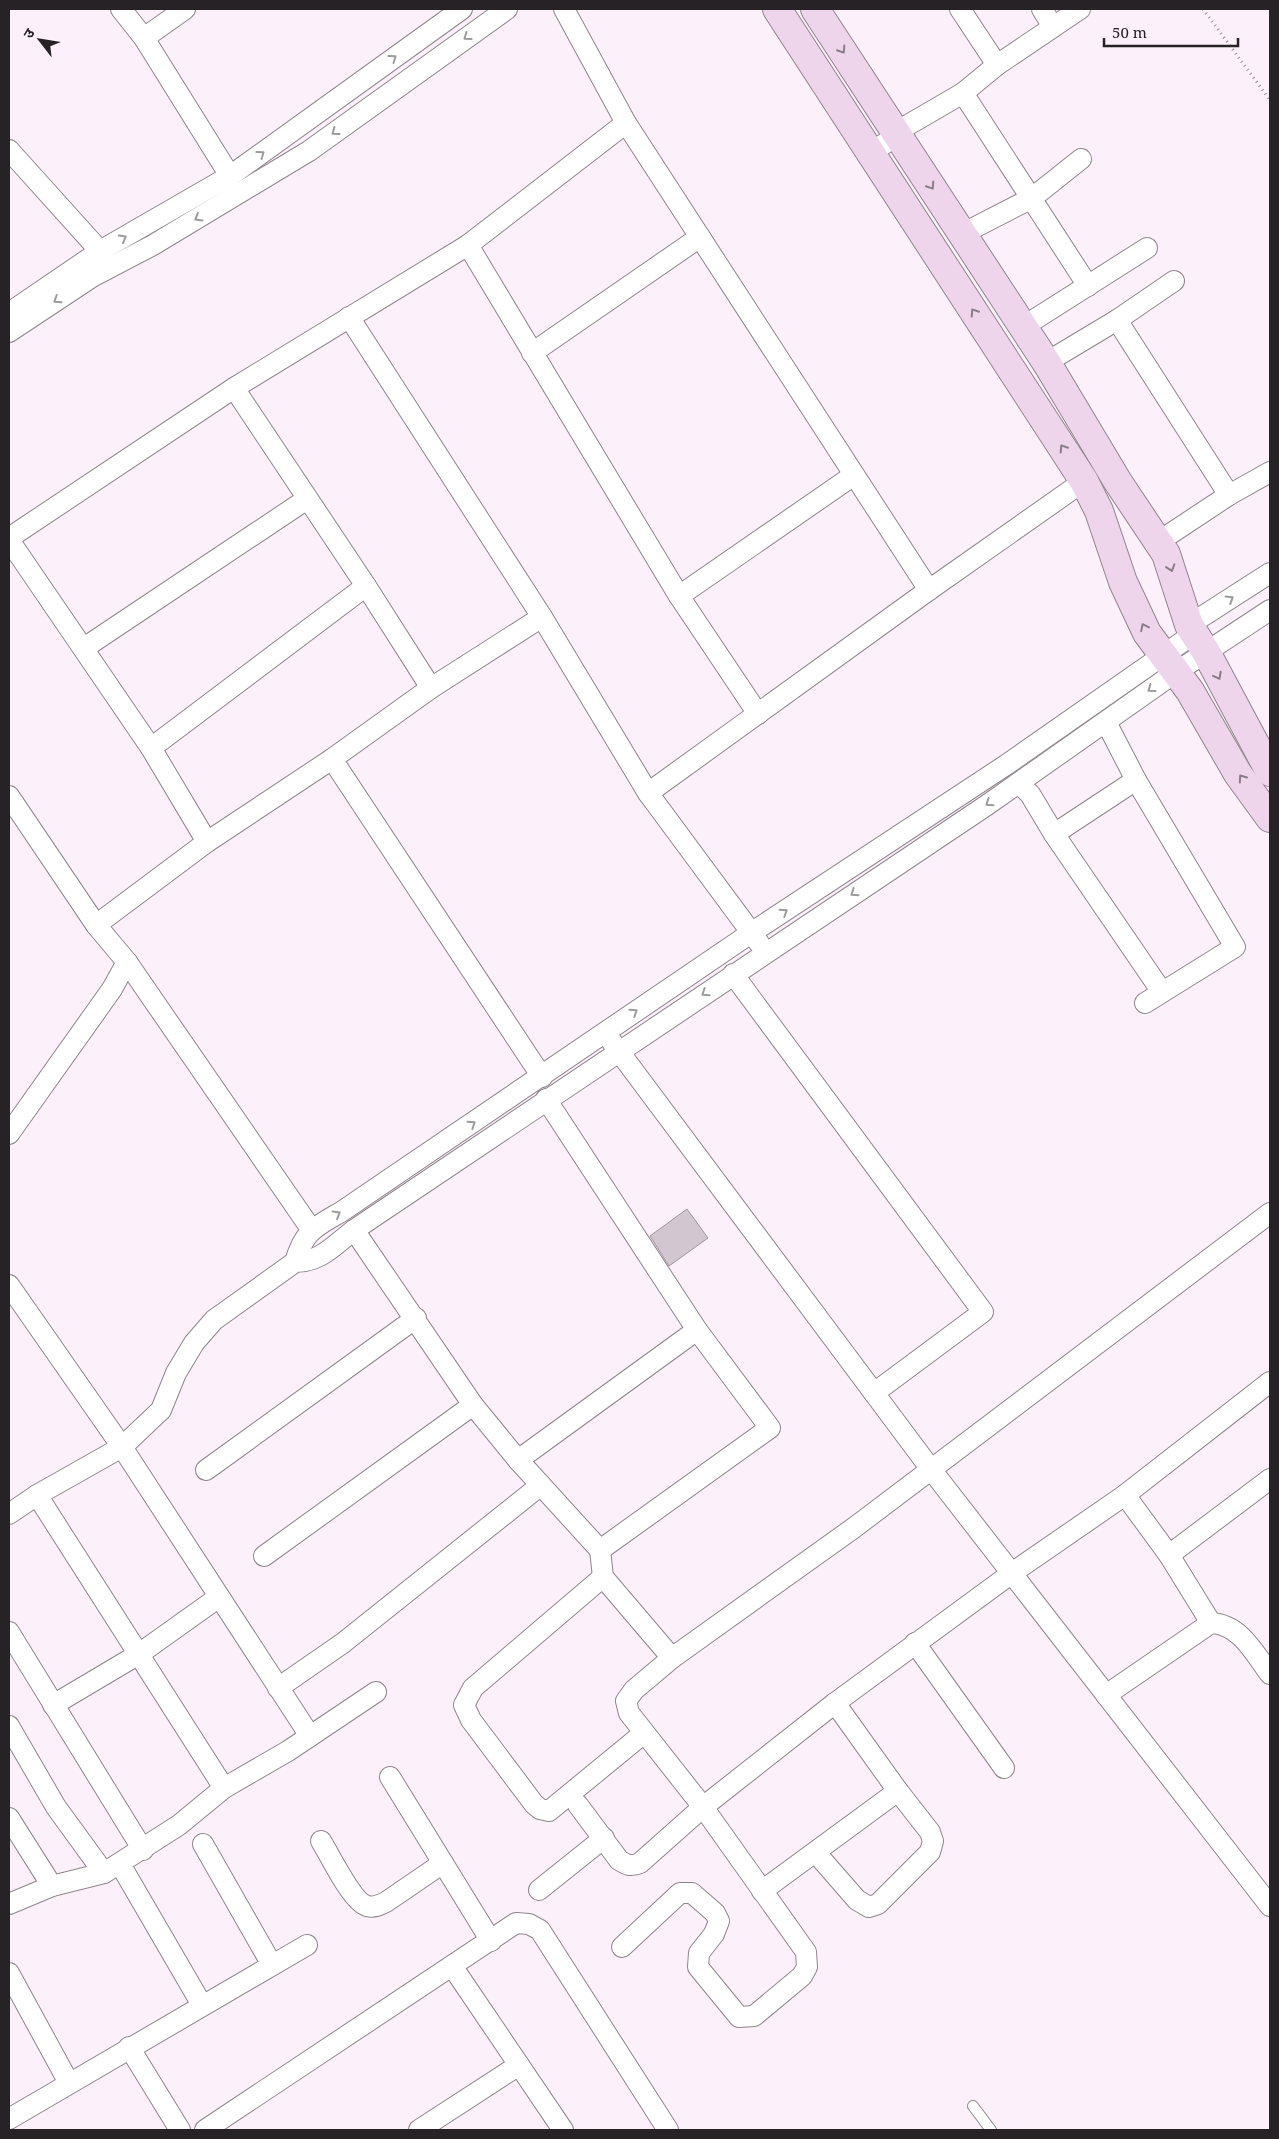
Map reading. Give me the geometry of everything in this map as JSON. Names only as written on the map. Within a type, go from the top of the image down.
[{"type":"street","points":[[121,9],[144,38],[230,176]]},
{"type":"street","points":[[144,38],[185,9]]},
{"type":"street","points":[[9,313],[100,251],[230,176],[462,9]]},
{"type":"street","points":[[9,332],[92,277],[153,246],[309,151],[507,9]]},
{"type":"street","points":[[564,9],[626,123],[929,590]]},
{"type":"street","points":[[777,9],[1084,481],[1099,511],[1123,582],[1147,633],[1204,714],[1238,774],[1270,818]]},
{"type":"street","points":[[816,9],[1048,365],[1118,482],[1166,554],[1196,637],[1269,769]]},
{"type":"street","points":[[960,9],[997,66]]},
{"type":"street","points":[[1042,9],[1053,27]]},
{"type":"street","points":[[870,153],[898,135],[908,125],[963,92],[997,66],[1080,9]]},
{"type":"street","points":[[963,92],[1088,286]]},
{"type":"street","points":[[207,842],[151,748],[9,539],[234,388],[468,245],[626,123]]},
{"type":"street","points":[[9,150],[100,251]]},
{"type":"street","points":[[962,234],[1032,198],[1081,159]]},
{"type":"street","points":[[532,353],[700,238]]},
{"type":"street","points":[[468,245],[679,596],[758,714]]},
{"type":"street","points":[[1021,325],[1029,323],[1147,248]]},
{"type":"street","points":[[1048,365],[1057,356],[1117,320],[1174,281]]},
{"type":"street","points":[[350,317],[542,617],[648,793],[765,952]]},
{"type":"street","points":[[1117,320],[1230,495]]},
{"type":"street","points":[[234,388],[306,499],[366,586],[431,688]]},
{"type":"street","points":[[1158,542],[1230,495],[1270,472]]},
{"type":"street","points":[[679,596],[854,475]]},
{"type":"street","points":[[648,793],[929,590],[1084,481]]},
{"type":"street","points":[[84,648],[306,499]]},
{"type":"street","points":[[9,1514],[37,1495],[122,1447],[161,1410],[176,1373],[194,1343],[214,1320],[295,1262],[309,1262],[322,1255],[354,1230],[1106,722],[1196,637],[1270,573]]},
{"type":"street","points":[[151,748],[366,586]]},
{"type":"street","points":[[1196,637],[1270,610]]},
{"type":"street","points":[[96,925],[207,842],[332,759],[431,688],[542,617]]},
{"type":"street","points":[[295,1262],[299,1248],[311,1230],[341,1212],[751,933],[1006,765],[1169,663]]},
{"type":"street","points":[[1106,722],[1136,780],[1235,948],[1144,1003]]},
{"type":"street","points":[[332,759],[542,1076]]},
{"type":"street","points":[[1054,834],[1136,780]]},
{"type":"street","points":[[1018,783],[1030,794],[1054,834],[1162,992]]},
{"type":"street","points":[[9,796],[15,818],[96,925],[127,962],[311,1230]]},
{"type":"street","points":[[9,1134],[112,989],[127,962]]},
{"type":"street","points":[[733,974],[983,1312],[874,1393]]},
{"type":"street","points":[[605,1032],[618,1052],[930,1468],[1270,1906]]},
{"type":"street","points":[[546,1100],[698,1330],[770,1428],[600,1550]]},
{"type":"street","points":[[622,1947],[680,1894],[692,1893],[715,1913],[719,1920],[714,1934],[698,1953],[698,1967],[734,2014],[739,2017],[754,2016],[802,1976],[807,1967],[808,1960],[806,1952],[703,1807],[629,1713],[626,1701],[634,1690],[672,1658],[855,1527],[930,1468],[1268,1219]]},
{"type":"street","points":[[354,1230],[416,1318],[473,1405],[518,1460],[600,1550],[604,1577],[672,1658]]},
{"type":"street","points":[[9,1285],[122,1447],[310,1736]]},
{"type":"street","points":[[206,1470],[416,1318]]},
{"type":"street","points":[[518,1460],[698,1330]]},
{"type":"street","points":[[578,1805],[620,1860],[633,1866],[640,1863],[703,1807],[835,1703],[1012,1573],[1124,1495],[1270,1382]]},
{"type":"street","points":[[264,1556],[473,1405]]},
{"type":"street","points":[[1169,1555],[1270,1479]]},
{"type":"street","points":[[278,1688],[343,1643],[541,1485]]},
{"type":"street","points":[[37,1495],[224,1788]]},
{"type":"street","points":[[1124,1495],[1169,1555],[1211,1623]]},
{"type":"street","points":[[604,1577],[473,1688],[464,1705],[471,1720],[534,1804],[540,1809],[548,1811],[644,1733]]},
{"type":"street","points":[[53,1705],[139,1654],[219,1597]]},
{"type":"street","points":[[1106,1695],[1211,1623],[1217,1623],[1240,1634],[1270,1674]]},
{"type":"street","points":[[9,1632],[143,1850]]},
{"type":"street","points":[[915,1643],[1004,1768]]},
{"type":"street","points":[[9,1904],[52,1886],[112,1868],[143,1850],[179,1825],[224,1788],[310,1736],[376,1692]]},
{"type":"street","points":[[816,1853],[858,1900],[868,1907],[878,1904],[930,1852],[933,1840],[930,1832],[835,1703]]},
{"type":"street","points":[[9,1726],[56,1806],[112,1868],[202,2005]]},
{"type":"street","points":[[390,1777],[491,1941]]},
{"type":"street","points":[[762,1891],[816,1853],[898,1790]]},
{"type":"street","points":[[9,1818],[52,1886]]},
{"type":"street","points":[[539,1890],[604,1838]]},
{"type":"street","points":[[321,1841],[356,1898],[365,1906],[376,1907],[386,1902],[443,1863]]},
{"type":"street","points":[[203,1844],[272,1966]]},
{"type":"street","points":[[205,2130],[516,1923],[529,1924],[540,1930],[668,2130]]},
{"type":"street","points":[[9,2119],[129,2047],[307,1945]]},
{"type":"street","points":[[452,1966],[564,2130]]},
{"type":"street","points":[[9,1973],[69,2083]]},
{"type":"street","points":[[129,2047],[180,2130]]},
{"type":"street","points":[[419,2130],[519,2064]]},
{"type":"lane","points":[[972,2106],[991,2130]]},
{"type":"path","points":[[1203,9],[1270,100]]},
{"type":"building","points":[[687,1209],[708,1238],[669,1266],[650,1236]]}]
